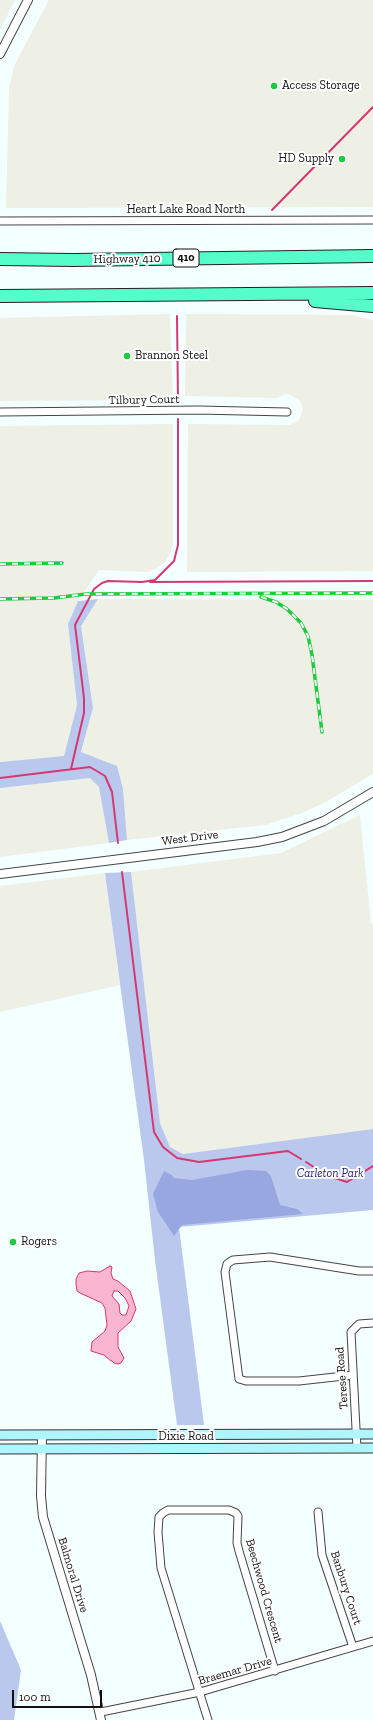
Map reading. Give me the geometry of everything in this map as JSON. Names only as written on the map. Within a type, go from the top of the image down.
[{"type":"highway","points":[[304,256],[341,250],[373,248]]},
{"type":"highway","name":"Highway 410","points":[[0,259],[73,260],[373,256]]},
{"type":"highway","points":[[272,294],[310,301],[373,306]]},
{"type":"highway","points":[[0,296],[373,294]]},
{"type":"main road","name":"Dixie Road","points":[[0,1435],[373,1434]]},
{"type":"main road","name":"Dixie Road","points":[[0,1449],[373,1448]]},
{"type":"street","points":[[0,54],[28,0]]},
{"type":"street","name":"Heart Lake Road North","points":[[0,221],[373,220]]},
{"type":"street","name":"Tilbury Court","points":[[0,412],[199,410],[287,412]]},
{"type":"street","name":"West Drive","points":[[0,874],[257,842],[282,837],[324,821],[373,792]]},
{"type":"street","points":[[353,1375],[299,1381],[246,1381],[239,1379],[225,1272],[227,1264],[233,1260],[270,1257],[325,1264],[358,1271],[373,1271]]},
{"type":"street","name":"Terese Road","points":[[358,1448],[351,1332],[359,1324],[373,1323]]},
{"type":"street","name":"Balmoral Drive","points":[[42,1435],[41,1496],[44,1524],[91,1675],[101,1716]]},
{"type":"street","name":"Beechwood Crescent","points":[[200,1692],[161,1568],[158,1523],[159,1517],[168,1510],[229,1510],[236,1512],[238,1516],[237,1542],[239,1551],[275,1671]]},
{"type":"street","name":"Banbury Court","points":[[318,1512],[322,1554],[353,1647]]},
{"type":"street","name":"Braemar Drive","points":[[101,1716],[200,1692],[373,1641]]},
{"type":"street","points":[[200,1692],[208,1720]]},
{"type":"shaded area","points":[[0,0],[15,0],[0,30]]},
{"type":"shaded area","points":[[49,0],[373,0],[373,207],[6,208],[9,88],[14,66]]},
{"type":"shaded area","points":[[170,314],[173,400],[0,401],[0,318]]},
{"type":"shaded area","points":[[186,314],[352,315],[373,320],[373,571],[187,572],[188,424],[290,425],[299,420],[303,410],[300,401],[291,395],[286,394],[277,398],[185,396]]},
{"type":"shaded area","points":[[173,424],[173,544],[170,554],[165,562],[148,572],[99,570],[78,601],[68,624],[77,705],[64,756],[0,762],[0,426]]},
{"type":"shaded area","points":[[98,599],[373,600],[373,774],[324,803],[302,813],[265,825],[127,840],[123,789],[81,753],[93,708],[81,626]]},
{"type":"shaded area","points":[[90,778],[99,787],[109,843],[0,857],[0,788]]},
{"type":"shaded area","points":[[360,815],[371,923],[373,923],[373,1129],[183,1154],[170,1147],[160,1123],[131,872],[281,853]]},
{"type":"shaded area","points":[[105,873],[120,985],[0,1012],[0,886]]},
{"type":"shaded area","points":[[247,1170],[266,1171],[271,1176],[280,1205],[297,1209],[303,1214],[182,1225],[174,1236],[158,1212],[153,1194],[164,1171],[172,1175],[174,1178],[192,1180]]},
{"type":"shaded area","points":[[110,1266],[112,1267],[111,1273],[113,1279],[118,1281],[130,1291],[136,1309],[131,1321],[118,1333],[118,1347],[124,1358],[121,1363],[118,1364],[114,1363],[104,1355],[91,1351],[92,1342],[105,1331],[107,1325],[105,1308],[102,1303],[77,1291],[76,1279],[79,1273],[87,1271],[100,1272]],"holes":[[[114,1291],[118,1291],[125,1298],[129,1306],[126,1315],[122,1315],[120,1313],[119,1304],[112,1296]]]},
{"type":"green space","points":[[98,599],[81,626],[93,708],[81,752],[117,766],[123,789],[127,840],[109,843],[99,787],[90,778],[0,788],[0,762],[64,756],[77,705],[68,624],[78,601]]},
{"type":"green space","name":"Carleton Park","points":[[131,872],[160,1123],[170,1147],[183,1154],[373,1129],[373,1210],[179,1227],[204,1425],[177,1425],[155,1260],[144,1160],[105,873]]},
{"type":"green space","points":[[0,1621],[21,1670],[14,1720],[0,1720]]},
{"type":"waterway","points":[[272,210],[373,107]]},
{"type":"waterway","points":[[177,316],[178,402]]},
{"type":"waterway","points":[[71,769],[84,713],[84,698],[75,625],[94,589],[102,583],[108,581],[142,582],[155,580],[174,561],[178,545],[178,419]]},
{"type":"waterway","points":[[150,582],[373,581]]},
{"type":"waterway","points":[[0,778],[90,767],[105,776],[112,792],[118,843]]},
{"type":"waterway","points":[[122,872],[154,1132],[163,1147],[177,1158],[199,1162],[288,1151],[301,1159]]},
{"type":"waterway","points":[[306,1162],[326,1175],[347,1182],[373,1166]]},
{"type":"railway","points":[[0,564],[62,563]]},
{"type":"railway","points":[[0,599],[54,598],[86,594],[373,593]]},
{"type":"railway","points":[[261,597],[276,602],[287,609],[301,623],[308,636],[312,655],[322,732]]},
{"type":"place","name":"Access Storage","points":[[274,86]]},
{"type":"place","name":"HD Supply","points":[[342,159]]},
{"type":"place","name":"Brannon Steel","points":[[127,356]]},
{"type":"place","name":"Rogers","points":[[13,1242]]}]
